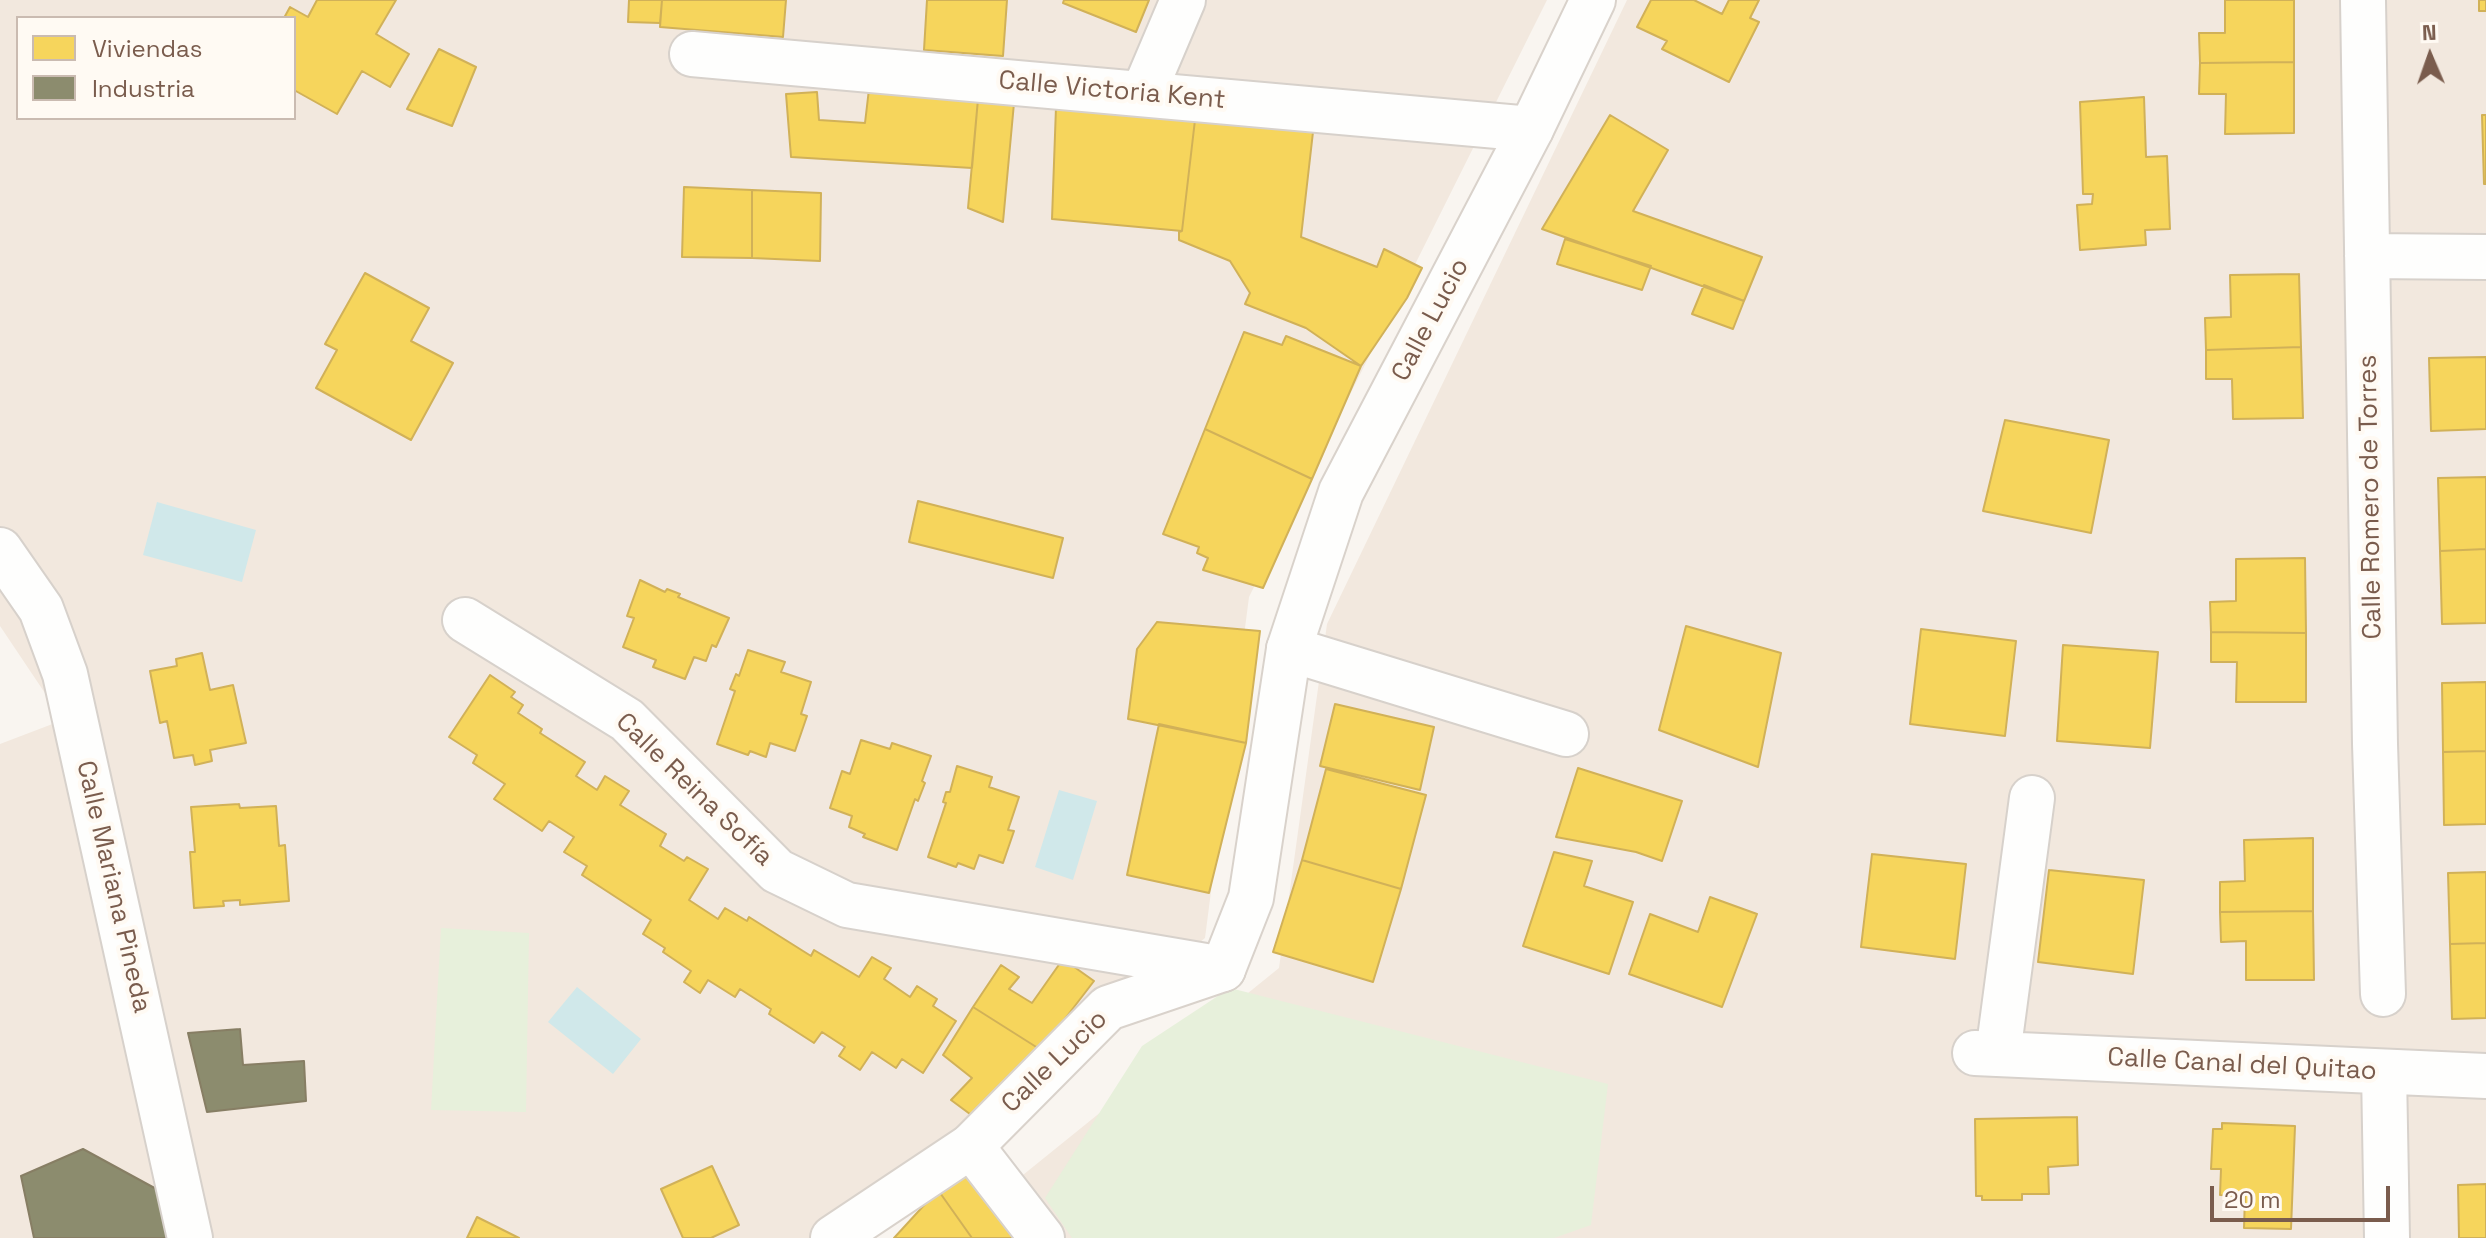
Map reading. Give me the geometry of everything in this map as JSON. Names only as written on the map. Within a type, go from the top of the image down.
[{"type":"street","points":[[1143,94],[1183,0]]},
{"type":"street","name":"Calle Lucio","points":[[833,1238],[971,1146],[1108,1008],[1223,969],[1251,898],[1289,649],[1341,492],[1531,129],[1593,0]]},
{"type":"street","name":"Calle Romero de Torres","points":[[2363,0],[2375,744],[2383,994]]},
{"type":"street","name":"Calle Victoria Kent","points":[[692,54],[1531,129]]},
{"type":"street","points":[[2367,256],[2486,257]]},
{"type":"street","name":"Calle Mariana Pineda","points":[[0,550],[41,609],[65,674],[190,1238]]},
{"type":"street","name":"Calle Reina Sofía","points":[[465,620],[627,720],[777,871],[847,905],[1223,969]]},
{"type":"street","points":[[1289,649],[1566,734]]},
{"type":"street","name":"Calle Canal del Quitao","points":[[2032,798],[1986,1053],[2486,1076]]},
{"type":"street","points":[[2384,1072],[2387,1238]]},
{"type":"street","points":[[971,1146],[1042,1238]]},
{"type":"shaded area","points":[[0,0],[1547,0],[1249,597],[1205,938],[845,1238],[0,1238],[0,744],[63,720],[0,626]]},
{"type":"shaded area","points":[[1627,0],[2486,0],[2486,1238],[945,1238],[1279,968],[1327,624]]},
{"type":"green space","points":[[441,928],[529,933],[526,1112],[431,1110]]},
{"type":"green space","points":[[1230,988],[1608,1084],[1591,1225],[1554,1238],[1072,1238],[1045,1198],[1142,1046]]},
{"type":"water","points":[[157,502],[256,530],[242,582],[143,555]]},
{"type":"water","points":[[1059,790],[1097,801],[1073,880],[1035,867]]},
{"type":"water","points":[[577,987],[641,1039],[613,1074],[548,1022]]},
{"type":"building: Viviendas","points":[[317,0],[396,0],[376,34],[409,54],[390,87],[362,71],[337,114],[296,91],[296,16],[285,16],[290,7],[308,17]]},
{"type":"building: Viviendas","points":[[629,0],[662,0],[660,23],[628,22]]},
{"type":"building: Viviendas","points":[[662,0],[786,0],[783,37],[660,27]]},
{"type":"building: Viviendas","points":[[927,0],[1007,0],[1003,56],[924,50]]},
{"type":"building: Viviendas","points":[[1064,0],[1149,0],[1136,32],[1063,3]]},
{"type":"building: Viviendas","points":[[1651,0],[1694,0],[1722,14],[1729,0],[1759,0],[1750,18],[1759,22],[1729,82],[1662,49],[1667,41],[1637,27]]},
{"type":"building: Viviendas","points":[[2225,0],[2294,0],[2294,62],[2200,63],[2199,33],[2225,33]]},
{"type":"building: Viviendas","points":[[2479,0],[2486,0],[2486,11],[2479,11]]},
{"type":"building: Viviendas","points":[[439,49],[476,67],[452,126],[407,109]]},
{"type":"building: Viviendas","points":[[2294,62],[2294,133],[2225,134],[2226,94],[2199,94],[2200,63]]},
{"type":"building: Viviendas","points":[[869,89],[978,99],[972,168],[791,157],[786,94],[817,92],[819,120],[865,123]]},
{"type":"building: Viviendas","points":[[2144,97],[2146,157],[2167,156],[2170,229],[2145,230],[2146,245],[2080,250],[2077,205],[2092,204],[2093,194],[2083,194],[2080,102]]},
{"type":"building: Viviendas","points":[[978,99],[1014,103],[1003,222],[968,208]]},
{"type":"building: Viviendas","points":[[1056,107],[1195,120],[1182,231],[1052,219]]},
{"type":"building: Viviendas","points":[[1610,115],[1668,150],[1633,211],[1762,257],[1744,301],[1542,229]]},
{"type":"building: Viviendas","points":[[2482,115],[2486,115],[2486,184],[2484,184]]},
{"type":"building: Viviendas","points":[[1195,120],[1313,132],[1301,237],[1377,267],[1384,249],[1422,268],[1407,298],[1361,366],[1306,328],[1245,304],[1250,293],[1230,261],[1179,240]]},
{"type":"building: Viviendas","points":[[684,187],[752,190],[752,258],[682,257]]},
{"type":"building: Viviendas","points":[[752,190],[821,193],[820,261],[752,258]]},
{"type":"building: Viviendas","points":[[1565,239],[1651,266],[1642,290],[1557,264]]},
{"type":"building: Viviendas","points":[[365,273],[429,308],[411,341],[453,363],[411,440],[316,388],[337,350],[325,344]]},
{"type":"building: Viviendas","points":[[2299,274],[2301,347],[2206,350],[2205,318],[2231,317],[2230,275]]},
{"type":"building: Viviendas","points":[[1704,285],[1744,301],[1733,329],[1692,314]]},
{"type":"building: Viviendas","points":[[1244,332],[1282,345],[1286,336],[1361,366],[1312,479],[1205,429]]},
{"type":"building: Viviendas","points":[[2301,347],[2303,418],[2233,419],[2232,379],[2206,379],[2206,350]]},
{"type":"building: Viviendas","points":[[2486,357],[2486,429],[2431,431],[2429,358]]},
{"type":"building: Viviendas","points":[[2005,420],[2109,440],[2091,533],[1983,511]]},
{"type":"building: Viviendas","points":[[1205,429],[1312,479],[1263,588],[1203,570],[1208,558],[1197,553],[1199,547],[1163,534]]},
{"type":"building: Viviendas","points":[[2486,477],[2486,549],[2440,551],[2438,478]]},
{"type":"building: Viviendas","points":[[918,501],[1063,538],[1053,578],[909,542]]},
{"type":"building: Viviendas","points":[[2486,549],[2486,623],[2442,624],[2440,551]]},
{"type":"building: Viviendas","points":[[2305,558],[2306,633],[2211,632],[2210,602],[2236,601],[2236,559]]},
{"type":"building: Viviendas","points":[[640,580],[665,592],[667,589],[680,594],[678,597],[729,618],[706,661],[694,657],[685,679],[653,667],[656,660],[623,647],[634,618],[627,616]]},
{"type":"building: Viviendas","points":[[1157,622],[1260,631],[1246,743],[1128,719],[1137,649]]},
{"type":"building: Viviendas","points":[[1686,626],[1781,653],[1758,767],[1659,730]]},
{"type":"building: Viviendas","points":[[1921,629],[2016,641],[2005,736],[1910,724]]},
{"type":"building: Viviendas","points":[[2211,632],[2306,633],[2306,702],[2236,702],[2237,662],[2211,662]]},
{"type":"building: Viviendas","points":[[2063,645],[2158,652],[2150,748],[2057,741]]},
{"type":"building: Viviendas","points":[[748,650],[785,662],[781,672],[811,682],[801,714],[807,716],[795,751],[770,743],[766,757],[750,751],[748,755],[717,744],[735,691],[730,689],[736,674],[739,676]]},
{"type":"building: Viviendas","points":[[202,653],[210,690],[233,685],[246,743],[210,750],[212,761],[195,765],[193,755],[174,758],[167,721],[160,723],[150,671],[177,666],[176,659]]},
{"type":"building: Viviendas","points":[[490,675],[515,692],[511,697],[523,705],[518,713],[542,729],[540,733],[585,762],[576,776],[597,790],[605,776],[629,791],[620,805],[666,834],[660,846],[684,861],[687,857],[708,869],[689,900],[718,919],[725,908],[747,921],[749,917],[811,956],[814,950],[859,977],[872,957],[891,968],[884,979],[910,997],[917,986],[937,999],[933,1006],[956,1021],[923,1073],[902,1059],[896,1068],[872,1052],[860,1070],[839,1056],[845,1047],[822,1032],[814,1043],[769,1014],[771,1009],[740,989],[735,997],[708,980],[700,993],[684,982],[691,971],[643,934],[651,920],[582,875],[587,866],[564,852],[574,837],[549,821],[542,831],[494,799],[505,784],[473,763],[477,755],[449,737]]},
{"type":"building: Viviendas","points":[[2486,682],[2486,751],[2443,752],[2442,683]]},
{"type":"building: Viviendas","points":[[1335,704],[1434,727],[1420,790],[1320,766]]},
{"type":"building: Viviendas","points":[[1159,724],[1246,743],[1209,893],[1127,875]]},
{"type":"building: Viviendas","points":[[861,740],[890,749],[892,743],[931,756],[922,781],[925,783],[918,801],[915,799],[897,850],[863,837],[865,834],[849,827],[852,816],[830,808],[842,771],[850,774]]},
{"type":"building: Viviendas","points":[[2486,751],[2486,824],[2444,825],[2443,752]]},
{"type":"building: Viviendas","points":[[957,766],[992,777],[989,787],[1019,797],[1008,830],[1014,831],[1003,863],[979,855],[974,869],[958,863],[956,867],[928,857],[946,803],[943,802],[946,792],[950,792]]},
{"type":"building: Viviendas","points":[[1578,768],[1682,801],[1662,861],[1636,852],[1556,837]]},
{"type":"building: Viviendas","points":[[1326,769],[1426,795],[1401,889],[1302,860]]},
{"type":"building: Viviendas","points":[[239,804],[240,808],[276,806],[279,846],[285,845],[289,901],[240,905],[240,900],[223,901],[224,906],[194,908],[190,852],[195,852],[191,807]]},
{"type":"building: Viviendas","points":[[2313,838],[2313,911],[2220,912],[2220,882],[2245,881],[2244,840]]},
{"type":"building: Viviendas","points":[[1554,852],[1592,861],[1584,886],[1633,902],[1609,974],[1523,946]]},
{"type":"building: Viviendas","points":[[1872,854],[1966,864],[1955,959],[1861,947]]},
{"type":"building: Viviendas","points":[[1302,860],[1401,889],[1373,982],[1273,952]]},
{"type":"building: Viviendas","points":[[2049,870],[2144,880],[2133,974],[2038,962]]},
{"type":"building: Viviendas","points":[[2486,872],[2486,943],[2450,944],[2448,873]]},
{"type":"building: Viviendas","points":[[1710,897],[1757,914],[1722,1007],[1629,974],[1650,914],[1698,932]]},
{"type":"building: Viviendas","points":[[2313,911],[2314,980],[2246,980],[2246,941],[2221,942],[2220,912]]},
{"type":"building: Viviendas","points":[[2486,943],[2486,1018],[2452,1019],[2450,944]]},
{"type":"building: Viviendas","points":[[1063,959],[1094,981],[1041,1050],[973,1007],[1001,965],[1019,977],[1009,989],[1032,1003]]},
{"type":"building: Viviendas","points":[[973,1007],[1041,1050],[974,1117],[951,1100],[972,1078],[943,1055]]},
{"type":"building: Viviendas","points":[[2077,1117],[2078,1165],[2048,1167],[2049,1194],[2022,1194],[2022,1200],[1982,1200],[1982,1196],[1976,1196],[1975,1119]]},
{"type":"building: Viviendas","points":[[2222,1123],[2295,1126],[2291,1229],[2244,1228],[2245,1196],[2220,1195],[2221,1169],[2211,1169],[2213,1129],[2222,1129]]},
{"type":"building: Viviendas","points":[[964,1162],[1025,1238],[972,1238],[938,1190]]},
{"type":"building: Viviendas","points":[[712,1166],[739,1225],[711,1238],[683,1238],[661,1189]]},
{"type":"building: Viviendas","points":[[2486,1184],[2486,1238],[2459,1238],[2458,1185]]},
{"type":"building: Viviendas","points":[[938,1190],[972,1238],[894,1238]]},
{"type":"building: Viviendas","points":[[477,1217],[519,1238],[467,1238]]},
{"type":"building: Industria","points":[[240,1029],[243,1065],[304,1061],[306,1101],[207,1112],[188,1033]]},
{"type":"building: Industria","points":[[83,1149],[160,1191],[169,1238],[34,1238],[21,1176]]}]
